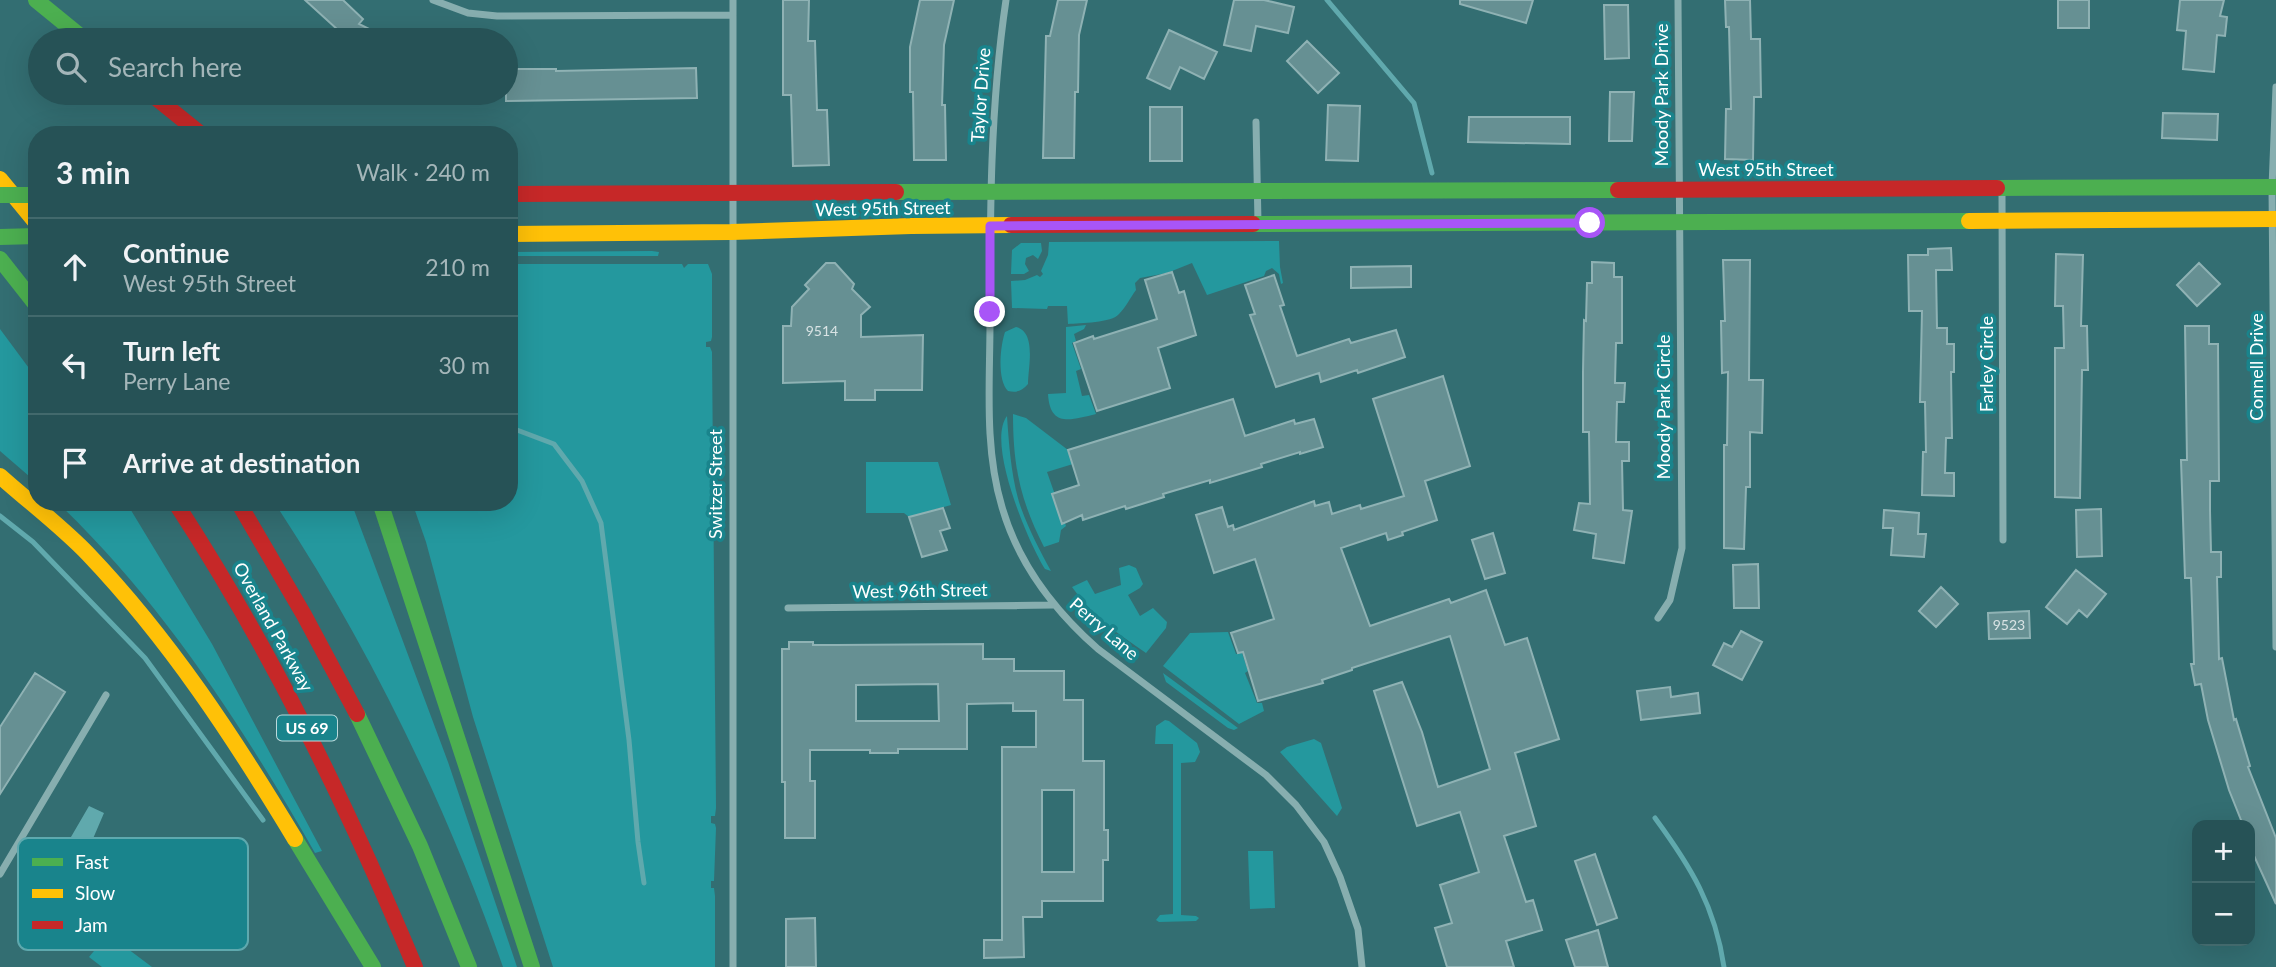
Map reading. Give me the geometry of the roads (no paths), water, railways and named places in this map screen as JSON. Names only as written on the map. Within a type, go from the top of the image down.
[{"type":"main road","points":[[36,0],[70,28]]},
{"type":"main road","points":[[165,105],[190,126]]},
{"type":"main road","points":[[0,178],[28,213]]},
{"type":"main road","name":"West 95th Street","points":[[518,194],[2274,187]]},
{"type":"main road","points":[[1500,191],[1501,223]]},
{"type":"main road","points":[[0,195],[28,195]]},
{"type":"main road","name":"West 95th Street","points":[[518,234],[731,232],[911,226],[2274,219]]},
{"type":"main road","points":[[0,237],[28,236]]},
{"type":"main road","points":[[0,259],[28,295]]},
{"type":"main road","points":[[0,476],[28,501]]},
{"type":"main road","points":[[39,511],[87,554],[165,642],[207,699],[244,754],[373,967]]},
{"type":"main road","name":"Overland Parkway","points":[[182,511],[245,613],[299,712],[370,859],[415,967]]},
{"type":"main road","name":"Overland Parkway","points":[[243,511],[295,596],[394,784],[469,967]]},
{"type":"main road","points":[[383,511],[532,967]]},
{"type":"street","points":[[433,0],[468,12],[498,16],[733,15]]},
{"type":"street","name":"Switzer Street","points":[[733,0],[733,967]]},
{"type":"street","name":"Taylor Drive","points":[[991,193],[997,62],[1006,0]]},
{"type":"street","name":"Moody Park Drive","points":[[1678,0],[1678,190]]},
{"type":"street","name":"Connell Drive","points":[[2276,87],[2276,647]]},
{"type":"street","points":[[1256,122],[1258,224]]},
{"type":"street","name":"Farley Circle","points":[[2002,188],[2003,540]]},
{"type":"street","name":"Moody Park Circle","points":[[1658,618],[1670,600],[1682,548],[1678,190]]},
{"type":"street","name":"Perry Lane","points":[[991,193],[990,432],[996,483],[1011,531],[1033,575],[1054,605],[1098,649],[1266,775],[1296,805],[1324,842],[1340,877],[1358,929],[1362,967]]},
{"type":"street","name":"West 96th Street","points":[[788,608],[1054,605]]},
{"type":"street","points":[[21,838],[106,695]]},
{"type":"street","points":[[0,874],[18,844]]},
{"type":"waterway","points":[[1327,0],[1414,103],[1432,173]]},
{"type":"waterway","points":[[518,430],[554,444],[582,481],[601,523],[644,883]]},
{"type":"waterway","points":[[0,516],[33,542],[145,658],[263,820]]},
{"type":"waterway","points":[[1655,818],[1680,853],[1700,888],[1714,925],[1724,967]]}]
